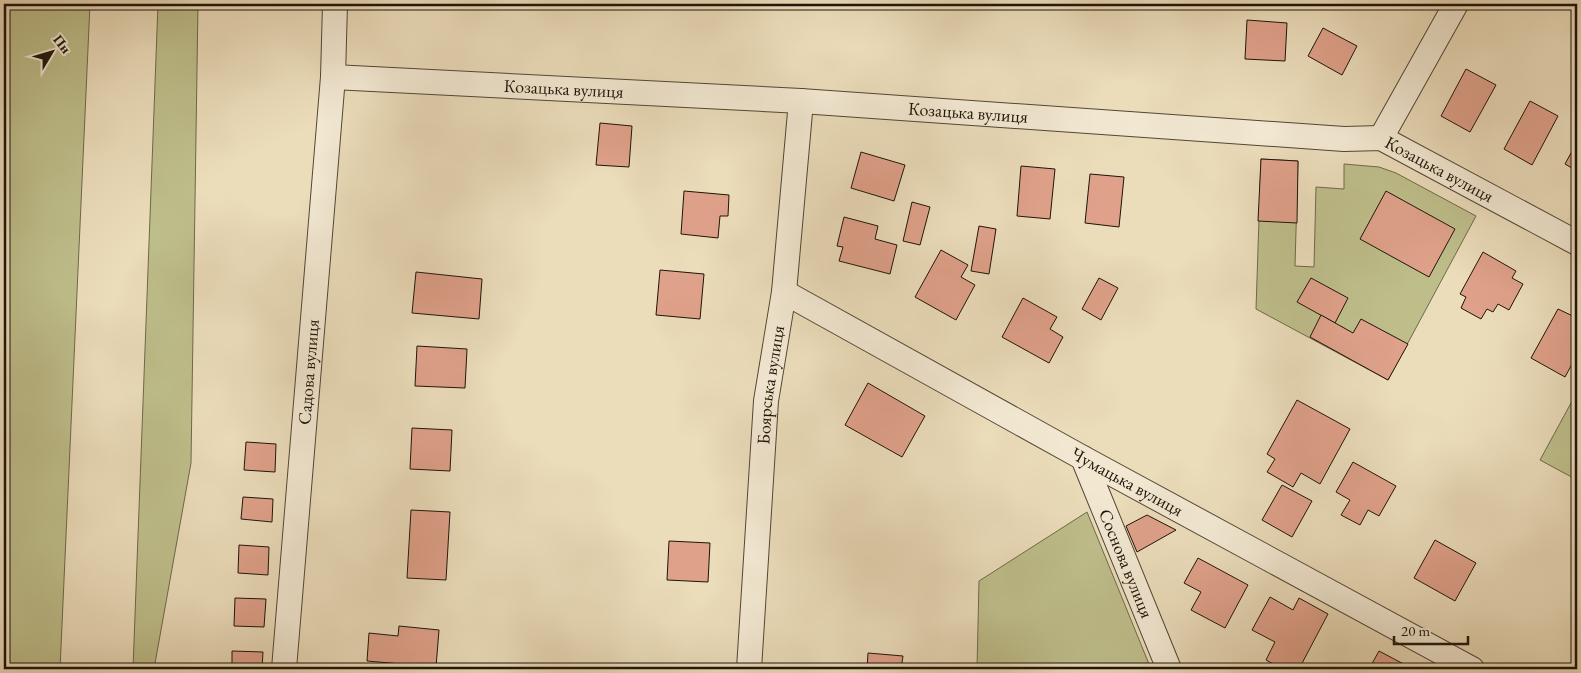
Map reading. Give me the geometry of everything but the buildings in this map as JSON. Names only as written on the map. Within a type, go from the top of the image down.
[{"type":"street","name":"Садова вулиця","points":[[284,669],[333,76],[335,4]]},
{"type":"street","points":[[1381,138],[1456,4]]},
{"type":"street","name":"Козацька вулиця","points":[[333,76],[801,101],[1344,139],[1381,138],[1577,243]]},
{"type":"street","name":"Боярська вулиця","points":[[749,669],[766,401],[784,292],[801,101]]},
{"type":"street","name":"Чумацька вулиця","points":[[784,292],[1083,458],[1472,669]]},
{"type":"street","name":"Соснова вулиця","points":[[1083,458],[1169,669]]},
{"type":"green space","points":[[4,4],[90,4],[60,669],[4,669]]},
{"type":"green space","points":[[158,4],[198,4],[191,463],[154,669],[133,669]]},
{"type":"green space","points":[[1261,159],[1298,161],[1295,266],[1314,267],[1316,187],[1344,189],[1344,164],[1379,167],[1396,173],[1476,216],[1388,380],[1256,309]]},
{"type":"green space","points":[[1577,392],[1577,480],[1540,460]]},
{"type":"green space","points":[[1087,512],[1151,669],[977,669],[979,581]]}]
